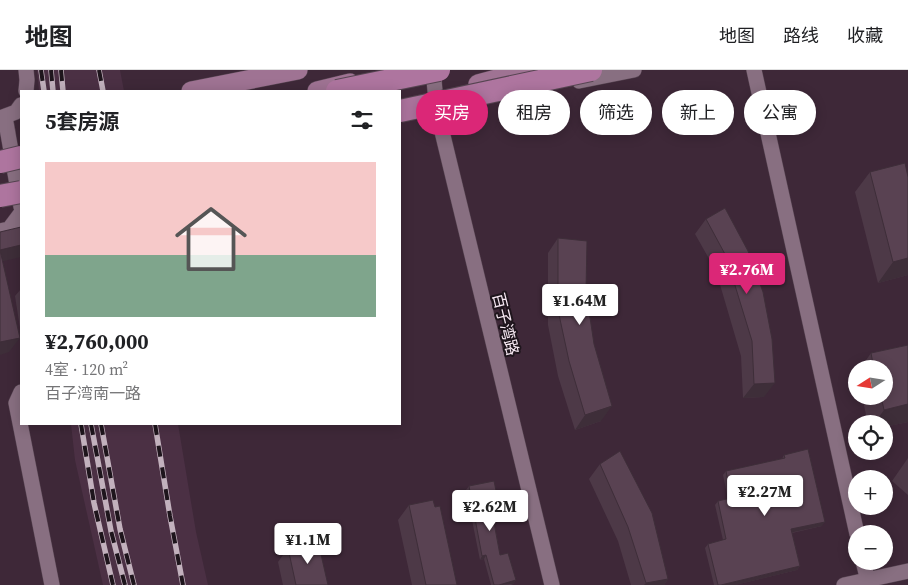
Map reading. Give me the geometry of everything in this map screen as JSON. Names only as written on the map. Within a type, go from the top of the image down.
[{"type":"highway","points":[[342,90],[439,70]]},
{"type":"highway","points":[[401,111],[591,70]]},
{"type":"highway","points":[[0,162],[20,157]]},
{"type":"main road","points":[[196,90],[298,70]]},
{"type":"main road","points":[[321,90],[404,70]]},
{"type":"main road","points":[[473,90],[529,70]]},
{"type":"main road","points":[[401,103],[416,103]]},
{"type":"street","points":[[26,70],[26,90]]},
{"type":"street","name":"百子湾路","points":[[433,70],[435,90]]},
{"type":"street","points":[[488,94],[634,70]]},
{"type":"street","points":[[754,70],[855,525]]},
{"type":"street","points":[[20,106],[16,112],[3,118],[20,202]]},
{"type":"street","points":[[401,118],[416,112]]},
{"type":"street","name":"百子湾路","points":[[445,135],[552,585]]},
{"type":"street","points":[[0,231],[9,229],[20,214]]},
{"type":"street","points":[[20,394],[16,403],[20,423]]},
{"type":"street","points":[[20,425],[52,585]]},
{"type":"street","points":[[844,585],[868,582],[908,571]]},
{"type":"shaded area","points":[[37,70],[120,70],[124,90],[39,90]]},
{"type":"shaded area","points":[[71,425],[178,425],[196,532],[208,585],[103,585],[75,460]]},
{"type":"building","points":[[905,163],[908,177],[908,258],[893,262],[870,172]]},
{"type":"building","points":[[725,208],[748,251],[763,292],[772,339],[775,383],[754,384],[752,341],[726,256],[706,219]]},
{"type":"building","points":[[20,227],[20,245],[0,250],[0,232]]},
{"type":"building","points":[[558,238],[587,241],[586,291],[594,344],[612,406],[585,415],[569,361],[558,310]]},
{"type":"building","points":[[0,250],[20,338],[0,342]]},
{"type":"building","points":[[908,345],[908,404],[884,410],[883,405],[893,405],[893,360],[872,360],[871,353]]},
{"type":"building","points":[[808,449],[825,522],[791,529],[800,566],[718,585],[708,544],[726,539],[718,501],[731,498],[726,471],[785,458],[784,455]]},
{"type":"building","points":[[620,451],[652,513],[668,579],[646,583],[628,527],[600,464]]},
{"type":"building","points":[[494,481],[500,510],[492,512],[500,555],[508,553],[516,580],[499,585],[494,585],[486,555],[482,556],[469,486]]},
{"type":"building","points":[[433,500],[435,507],[440,506],[457,585],[426,585],[409,505]]},
{"type":"building","points":[[312,542],[314,551],[320,550],[328,585],[296,585],[288,548]]},
{"type":"tunnel","points":[[0,129],[20,125]]},
{"type":"railway","points":[[41,70],[44,90]]},
{"type":"railway","points":[[51,70],[53,90]]},
{"type":"railway","points":[[61,70],[63,90]]},
{"type":"railway","points":[[99,70],[103,90]]},
{"type":"railway","points":[[81,425],[94,503],[113,585]]},
{"type":"railway","points":[[91,425],[111,531],[125,585]]},
{"type":"railway","points":[[101,425],[120,529],[134,585]]},
{"type":"railway","points":[[155,425],[183,585]]}]
